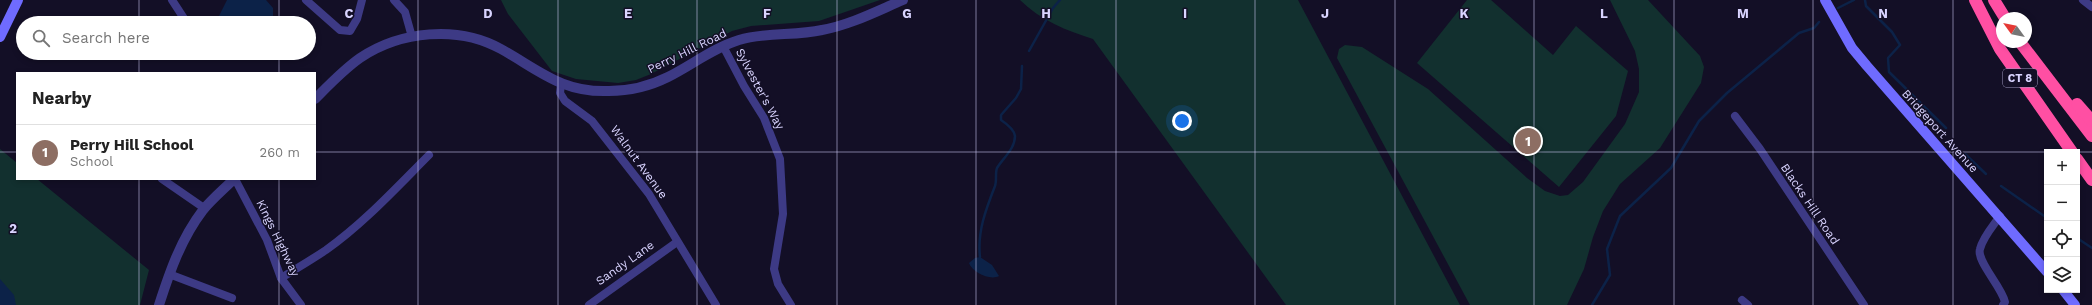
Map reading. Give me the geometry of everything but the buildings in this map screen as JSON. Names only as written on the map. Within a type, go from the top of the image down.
[{"type":"highway","name":"CT 8","points":[[1974,0],[2000,49],[2070,149]]},
{"type":"highway","points":[[1994,0],[2001,12]]},
{"type":"highway","name":"CT 8","points":[[2026,48],[2092,136]]},
{"type":"highway","points":[[2026,48],[2092,121]]},
{"type":"highway","points":[[2080,164],[2092,180]]},
{"type":"main road","points":[[0,37],[18,0]]},
{"type":"main road","name":"Bridgeport Avenue","points":[[1825,0],[1852,48],[1929,139],[2000,216],[2044,268]]},
{"type":"main road","points":[[2065,293],[2075,305]]},
{"type":"street","points":[[172,0],[182,16]]},
{"type":"street","points":[[306,0],[340,30],[350,31],[357,19],[362,0]]},
{"type":"street","points":[[394,0],[405,12],[412,37]]},
{"type":"street","name":"Perry Hill Road","points":[[316,98],[361,57],[386,44],[412,37],[439,34],[474,38],[499,48],[536,72],[561,84],[597,91],[639,88],[668,77],[724,46],[754,37],[832,28],[903,0]]},
{"type":"street","points":[[2083,0],[2092,7]]},
{"type":"street","name":"Sylvester's Way","points":[[724,46],[744,86],[764,118],[780,159],[783,214],[774,269],[778,284],[791,305]]},
{"type":"street","name":"Walnut Avenue","points":[[561,84],[560,93],[562,98],[592,121],[611,143],[649,194],[716,305]]},
{"type":"street","name":"Blacks Hill Road","points":[[1735,116],[1760,149],[1864,305]]},
{"type":"street","points":[[282,278],[326,250],[355,226],[429,155]]},
{"type":"street","points":[[163,180],[204,208]]},
{"type":"street","points":[[159,305],[169,274],[188,231],[204,208],[233,180]]},
{"type":"street","name":"Kings Highway","points":[[235,180],[267,240],[282,278],[302,305]]},
{"type":"street","points":[[2000,216],[1979,250],[1980,257],[2004,294],[2005,302],[2003,305]]},
{"type":"street","name":"Sandy Lane","points":[[589,305],[677,242]]},
{"type":"street","points":[[169,274],[232,298]]},
{"type":"green space","points":[[501,0],[880,0],[819,21],[751,26],[732,31],[651,74],[636,80],[618,83],[576,79],[552,71],[508,14]]},
{"type":"green space","points":[[1020,0],[1298,0],[1460,305],[1286,305],[1093,39],[1054,24],[1036,13]]},
{"type":"green space","points":[[1467,0],[1491,0],[1553,55],[1576,26],[1628,71],[1616,116],[1559,187],[1417,63]]},
{"type":"green space","points":[[1610,0],[1648,0],[1700,56],[1704,67],[1701,83],[1660,148],[1620,184],[1603,211],[1593,237],[1584,269],[1567,305],[1470,305],[1337,58],[1339,49],[1345,45],[1362,47],[1428,89],[1527,178],[1545,191],[1560,196],[1568,195],[1583,182],[1625,124],[1639,92],[1639,69],[1635,51]]},
{"type":"green space","points":[[0,149],[16,162],[16,180],[38,180],[149,270],[140,305],[0,305]]},
{"type":"water","points":[[227,0],[266,0],[273,8],[273,16],[219,16]]},
{"type":"water","points":[[980,257],[992,265],[999,276],[986,276],[974,270],[969,263],[975,258]]},
{"type":"water","points":[[0,279],[14,295],[16,305],[0,305]]},
{"type":"waterway","points":[[1029,51],[1053,8],[1060,0]]},
{"type":"waterway","points":[[1838,8],[1854,0]]},
{"type":"waterway","points":[[1865,0],[1866,6],[1892,32],[1900,45],[1888,58],[1889,72],[1946,128]]},
{"type":"waterway","points":[[1592,305],[1610,275],[1607,249],[1620,216],[1671,168],[1699,121],[1727,93],[1799,33],[1814,28],[1819,22]]},
{"type":"waterway","points":[[980,257],[979,248],[981,230],[995,186],[997,168],[1011,149],[1015,136],[1012,129],[1001,120],[1001,115],[1016,98],[1021,89],[1022,66]]},
{"type":"waterway","points":[[1965,154],[1986,174]]},
{"type":"waterway","points":[[2001,186],[2044,216]]},
{"type":"waterway","points":[[2080,240],[2092,248]]},
{"type":"place","name":"Perry Hill School","points":[[1528,141]]}]
